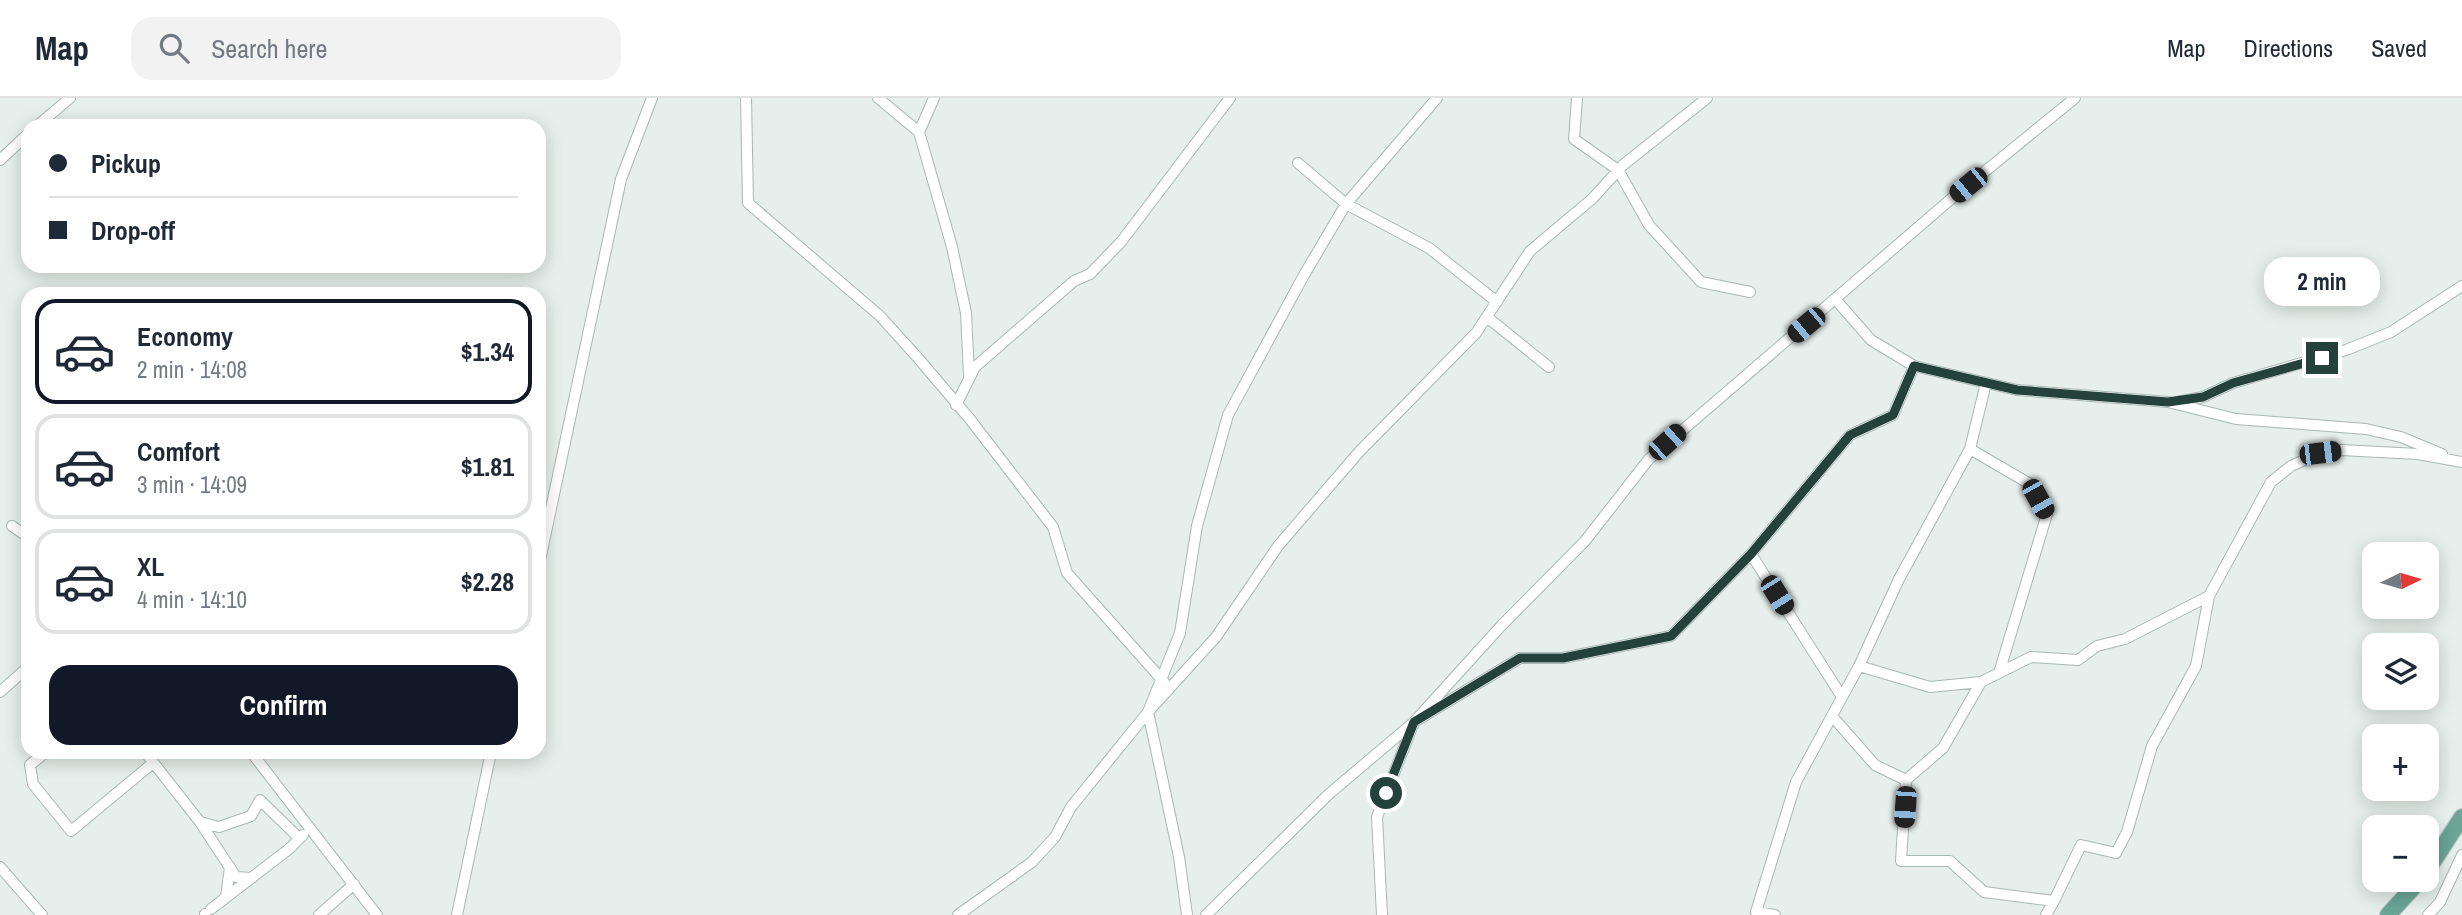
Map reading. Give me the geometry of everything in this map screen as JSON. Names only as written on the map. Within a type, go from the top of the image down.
[{"type":"main road","points":[[2439,852],[2462,817]]},
{"type":"main road","points":[[2388,915],[2409,892]]},
{"type":"street","points":[[45,119],[70,98]]},
{"type":"street","points":[[546,532],[621,179],[652,98]]},
{"type":"street","points":[[746,98],[748,203],[880,316],[956,405],[1053,527],[1067,573],[1169,688]]},
{"type":"street","points":[[878,98],[919,132],[952,247],[966,313],[969,377]]},
{"type":"street","points":[[919,132],[934,98]]},
{"type":"street","points":[[956,405],[975,367],[1074,281],[1090,274],[1113,250],[1163,183],[1181,166],[1230,98]]},
{"type":"street","points":[[1186,915],[1179,857],[1148,712],[1180,633],[1197,526],[1228,415],[1346,204],[1437,98]]},
{"type":"street","points":[[1577,98],[1574,139],[1618,170],[1649,226],[1701,282],[1750,292]]},
{"type":"street","points":[[958,915],[1032,862],[1055,837],[1071,807],[1148,712],[1216,637],[1278,546],[1359,452],[1476,333],[1530,251],[1592,199],[1618,170],[1707,98]]},
{"type":"street","points":[[1206,915],[1329,794],[1414,722],[1501,626],[1585,541],[1649,458],[1951,199],[2075,98]]},
{"type":"street","points":[[0,160],[21,140]]},
{"type":"street","points":[[1298,163],[1346,204],[1429,248],[1497,302]]},
{"type":"street","points":[[2168,402],[2203,397],[2233,383],[2346,350],[2390,332],[2462,286]]},
{"type":"street","points":[[1836,300],[1871,340],[1914,366],[2017,390],[2168,402],[2236,419],[2366,429],[2401,437],[2462,461]]},
{"type":"street","points":[[1487,317],[1549,366]]},
{"type":"street","points":[[1382,915],[1377,817],[1414,722],[1520,658],[1563,658],[1671,636],[1751,554],[1850,435],[1893,415],[1914,366]]},
{"type":"street","points":[[1775,915],[1756,912],[1796,782],[1859,666],[1899,579],[1969,449],[1986,383]]},
{"type":"street","points":[[1969,449],[2030,484],[2047,514],[1999,673]]},
{"type":"street","points":[[2046,915],[2081,845],[2116,853],[2127,832],[2152,746],[2196,666],[2209,596],[2271,482],[2291,466],[2320,453],[2341,450],[2418,454],[2462,461]]},
{"type":"street","points":[[12,526],[21,532]]},
{"type":"street","points":[[1751,554],[1842,697]]},
{"type":"street","points":[[1859,666],[1930,687],[1981,682],[2031,657],[2078,660],[2097,646],[2125,639],[2209,596]]},
{"type":"street","points":[[0,692],[21,673]]},
{"type":"street","points":[[1981,682],[1943,748],[1906,780],[1901,861],[1950,861],[1984,892],[2054,901]]},
{"type":"street","points":[[1832,716],[1875,765],[1906,780]]},
{"type":"street","points":[[37,759],[30,765],[33,784],[71,831],[153,763]]},
{"type":"street","points":[[150,759],[200,822],[236,877],[251,878]]},
{"type":"street","points":[[256,759],[377,915]]},
{"type":"street","points":[[457,915],[490,759]]},
{"type":"street","points":[[200,822],[219,827],[251,816],[260,800],[299,838]]},
{"type":"street","points":[[207,913],[309,828]]},
{"type":"street","points":[[2428,915],[2440,902],[2462,855]]},
{"type":"street","points":[[0,867],[42,915]]},
{"type":"street","points":[[226,898],[230,867]]},
{"type":"street","points":[[319,915],[354,884]]},
{"type":"route","points":[[1386,793],[1414,722],[1520,658],[1563,658],[1671,636],[1751,554],[1850,435],[1893,415],[1914,366],[2017,390],[2168,402],[2203,397],[2233,383],[2322,358]]}]
